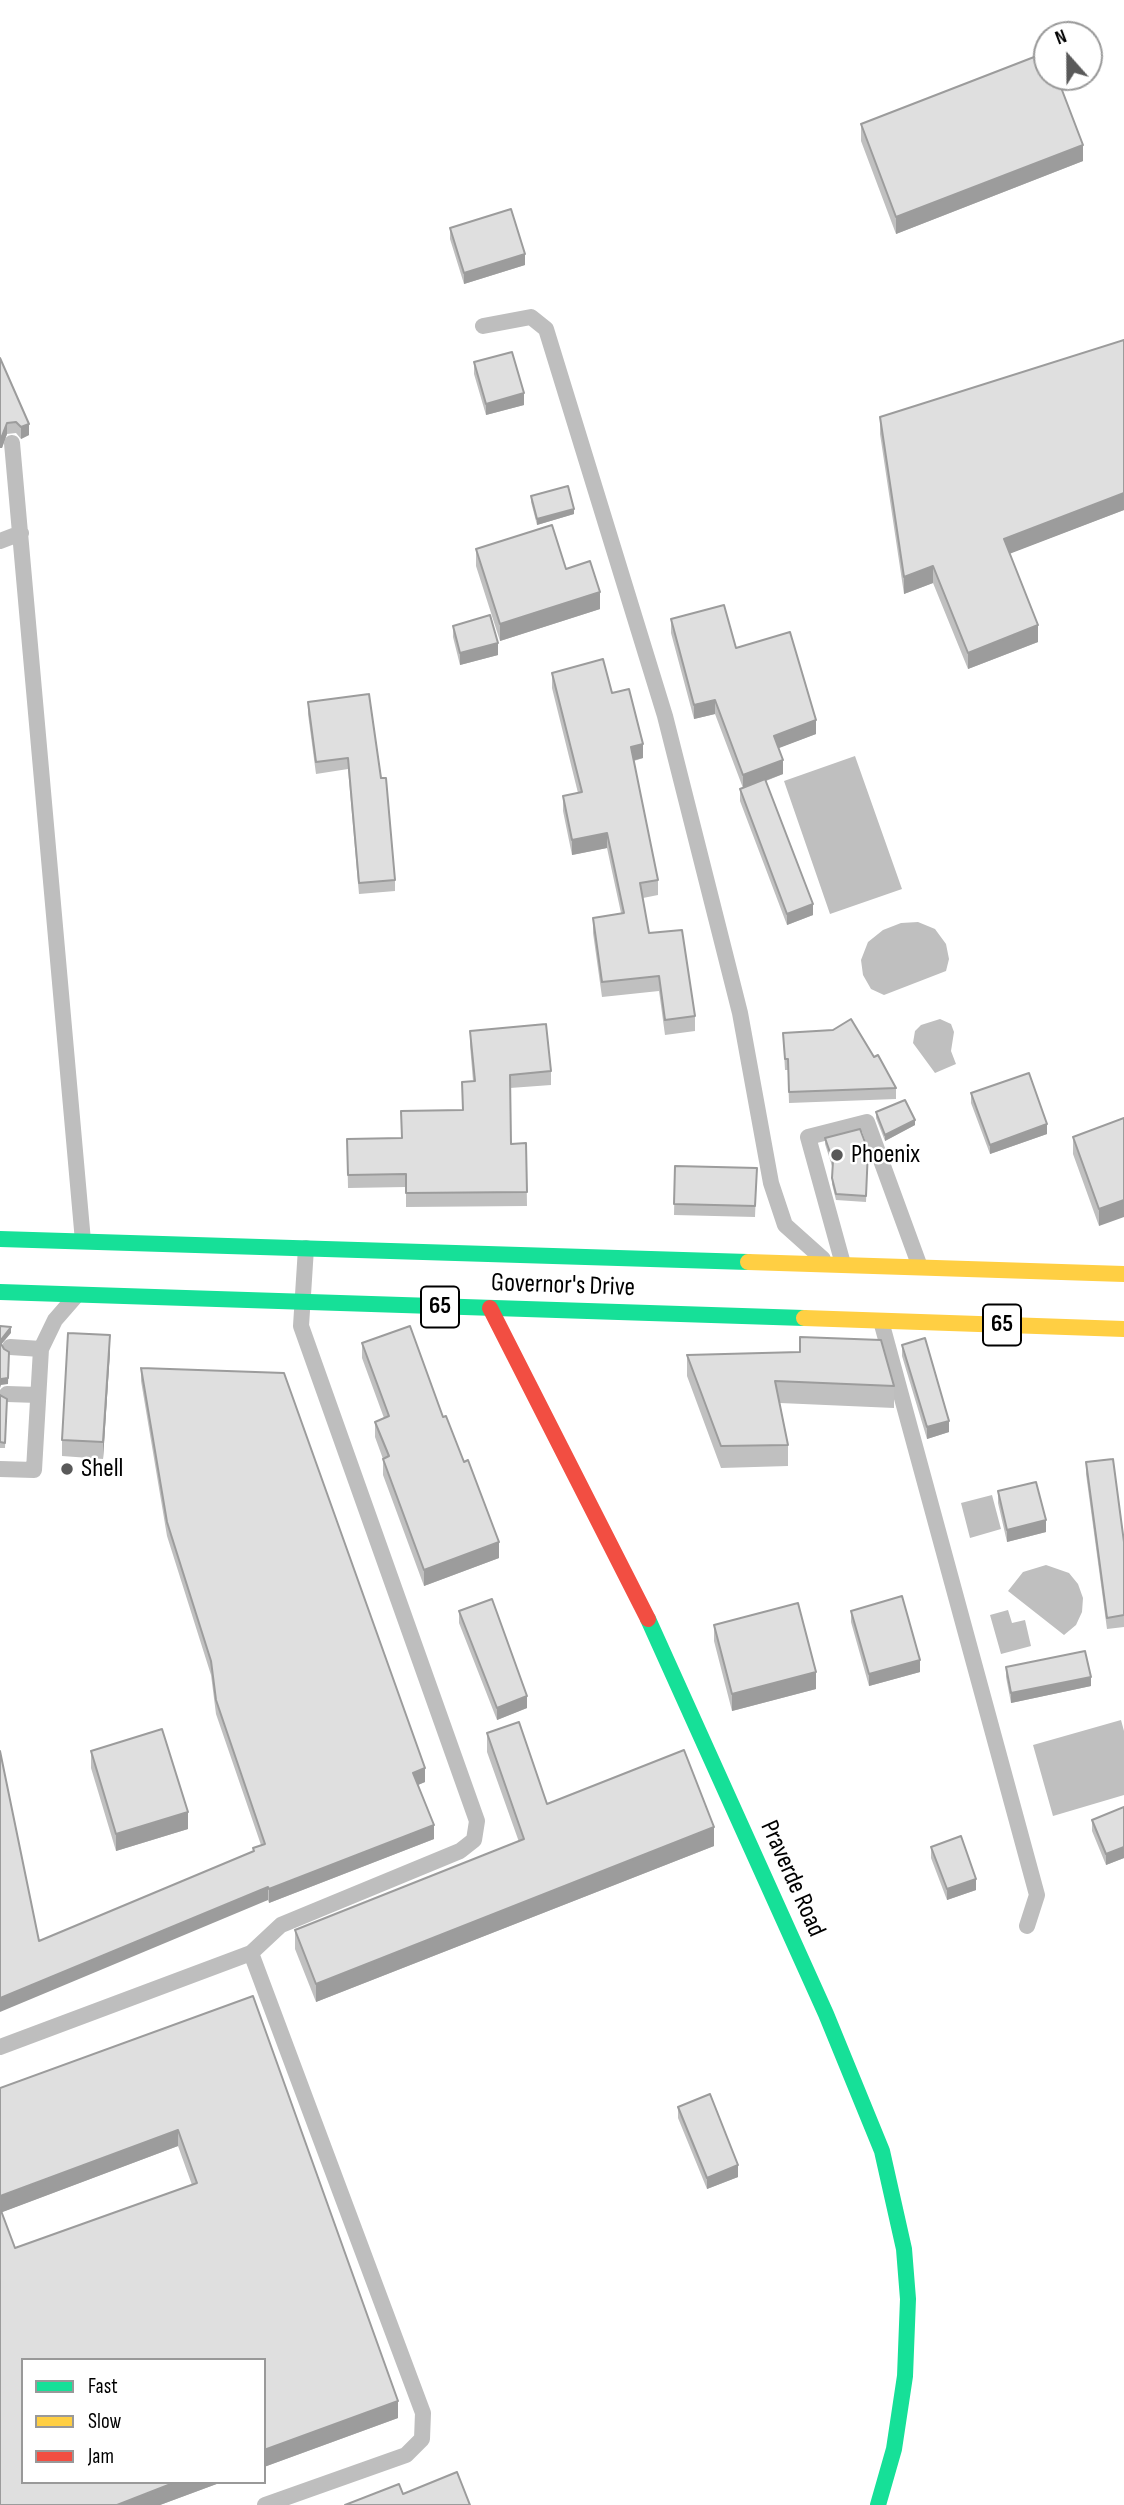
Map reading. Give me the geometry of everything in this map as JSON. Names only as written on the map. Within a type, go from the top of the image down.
[{"type":"main road","name":"Governor's Drive","points":[[0,1238],[1124,1274]]},
{"type":"main road","name":"Governor's Drive","points":[[0,1292],[1124,1329]]},
{"type":"main road","name":"Praverde Road","points":[[490,1308],[647,1618],[826,2014],[882,2151],[904,2249],[908,2299],[903,2388],[894,2449],[878,2505]]},
{"type":"lane","points":[[483,326],[531,317],[546,329],[665,716],[740,1013],[771,1183],[785,1225],[836,1264]]},
{"type":"lane","points":[[12,443],[7,472],[21,533],[83,1241]]},
{"type":"lane","points":[[0,541],[21,533]]},
{"type":"lane","points":[[836,1264],[808,1137],[867,1122],[920,1267]]},
{"type":"lane","points":[[0,2047],[251,1953],[281,1926],[460,1851],[474,1840],[477,1821],[301,1326],[306,1248]]},
{"type":"lane","points":[[0,1469],[34,1470],[41,1349],[55,1320],[76,1295]]},
{"type":"lane","points":[[881,1321],[1037,1895],[1027,1926]]},
{"type":"lane","points":[[10,1347],[41,1349]]},
{"type":"lane","points":[[7,1394],[38,1395]]},
{"type":"lane","points":[[251,1953],[423,2413],[422,2439],[406,2455],[265,2505]]},
{"type":"shaded area","points":[[855,756],[902,889],[830,914],[784,781]]},
{"type":"shaded area","points":[[918,922],[935,929],[946,944],[949,959],[946,971],[884,995],[871,989],[863,975],[861,960],[868,942],[883,930],[901,923]]},
{"type":"shaded area","points":[[940,1019],[951,1024],[954,1032],[951,1051],[956,1064],[935,1073],[913,1043],[915,1031],[921,1025]]},
{"type":"shaded area","points":[[992,1495],[1001,1529],[970,1538],[961,1503]]},
{"type":"shaded area","points":[[1046,1565],[1069,1573],[1078,1584],[1083,1598],[1082,1612],[1076,1625],[1064,1635],[1008,1591],[1023,1572]]},
{"type":"shaded area","points":[[1008,1610],[1012,1623],[1025,1620],[1031,1646],[1001,1654],[990,1615]]},
{"type":"shaded area","points":[[1121,1720],[1124,1731],[1124,1795],[1053,1816],[1033,1745]]},
{"type":"building","points":[[1033,57],[1033,91],[1062,91],[1083,145],[896,217],[861,124]]},
{"type":"building","points":[[511,209],[525,254],[464,273],[450,228]]},
{"type":"building","points":[[1124,340],[1124,493],[1004,539],[1038,625],[968,653],[933,566],[904,577],[880,417]]},
{"type":"building","points":[[512,352],[524,393],[486,404],[474,362]]},
{"type":"building","points":[[0,358],[29,424],[21,427],[16,422],[7,423],[0,437]]},
{"type":"building","points":[[568,486],[574,509],[537,519],[531,496]]},
{"type":"building","points":[[552,525],[566,569],[590,561],[600,592],[500,624],[476,549]]},
{"type":"building","points":[[724,605],[736,648],[790,632],[816,720],[774,736],[783,760],[743,775],[715,700],[694,705],[671,619]]},
{"type":"building","points":[[490,615],[498,643],[460,653],[453,626]]},
{"type":"building","points":[[603,659],[612,693],[629,689],[643,744],[631,747],[658,880],[640,883],[649,933],[682,930],[695,1016],[665,1020],[659,976],[602,982],[593,918],[624,913],[607,833],[572,840],[563,796],[582,792],[552,673]]},
{"type":"building","points":[[369,694],[381,778],[386,778],[395,880],[359,883],[348,758],[316,762],[308,702]]},
{"type":"building","points":[[765,779],[813,904],[787,914],[740,789]]},
{"type":"building","points":[[851,1019],[874,1057],[878,1055],[896,1088],[789,1092],[788,1059],[785,1059],[783,1033],[833,1030]]},
{"type":"building","points":[[546,1024],[551,1071],[510,1075],[511,1144],[526,1143],[527,1192],[406,1193],[406,1174],[348,1175],[347,1139],[402,1138],[401,1111],[463,1110],[462,1082],[475,1081],[470,1031]]},
{"type":"building","points":[[1029,1073],[1047,1124],[990,1145],[971,1093]]},
{"type":"building","points":[[905,1100],[915,1120],[885,1135],[876,1112]]},
{"type":"building","points":[[1124,1118],[1124,1200],[1099,1209],[1073,1137]]},
{"type":"building","points":[[860,1129],[868,1150],[866,1196],[836,1194],[832,1178],[833,1161],[825,1138]]},
{"type":"building","points":[[675,1166],[757,1168],[755,1206],[674,1204]]},
{"type":"building","points":[[0,1326],[11,1327],[0,1341]]},
{"type":"building","points":[[410,1326],[443,1417],[446,1416],[464,1462],[468,1460],[499,1542],[424,1570],[383,1459],[389,1456],[375,1422],[389,1416],[362,1343]]},
{"type":"building","points":[[68,1333],[110,1335],[103,1442],[62,1440]]},
{"type":"building","points":[[800,1337],[881,1340],[894,1386],[775,1381],[788,1445],[721,1446],[687,1355],[800,1352]]},
{"type":"building","points":[[925,1338],[949,1421],[927,1427],[902,1345]]},
{"type":"building","points":[[0,1342],[9,1352],[8,1378],[1,1379],[0,1382]]},
{"type":"building","points":[[141,1368],[284,1373],[425,1768],[413,1773],[434,1825],[269,1889],[268,1887],[0,1998],[0,1751],[39,1941],[265,1844],[216,1700],[211,1661],[167,1522]]},
{"type":"building","points":[[0,1395],[7,1399],[5,1443],[0,1442]]},
{"type":"building","points":[[1113,1459],[1124,1542],[1124,1615],[1107,1618],[1086,1462]]},
{"type":"building","points":[[1036,1482],[1046,1520],[1007,1530],[998,1491]]},
{"type":"building","points":[[902,1596],[920,1660],[869,1674],[851,1611]]},
{"type":"building","points":[[492,1599],[527,1696],[497,1708],[459,1611]]},
{"type":"building","points":[[798,1603],[816,1672],[732,1694],[714,1625]]},
{"type":"building","points":[[1085,1651],[1091,1677],[1011,1693],[1006,1667]]},
{"type":"building","points":[[519,1722],[547,1804],[684,1750],[714,1827],[316,1984],[295,1930],[524,1839],[487,1733]]},
{"type":"building","points":[[162,1729],[188,1812],[116,1834],[91,1751]]},
{"type":"building","points":[[1124,1807],[1124,1847],[1106,1854],[1092,1820]]},
{"type":"building","points":[[961,1836],[976,1879],[947,1889],[931,1847]]},
{"type":"building","points":[[253,1996],[398,2401],[266,2449],[266,2358],[21,2358],[21,2484],[171,2484],[117,2505],[0,2505],[0,2208],[15,2248],[197,2183],[178,2130],[0,2196],[0,2088]]},
{"type":"building","points":[[710,2094],[738,2165],[707,2178],[678,2107]]},
{"type":"building","points":[[457,2472],[470,2505],[345,2505],[399,2484],[403,2494]]},
{"type":"traffic: fast","points":[[0,1239],[748,1262]]},
{"type":"traffic: fast","points":[[0,1292],[804,1318]]},
{"type":"traffic: fast","points":[[648,1619],[826,2014],[882,2151],[904,2249],[908,2299],[905,2376],[894,2449],[878,2505]]},
{"type":"traffic: slow","points":[[748,1262],[1124,1274]]},
{"type":"traffic: slow","points":[[804,1318],[1124,1329]]},
{"type":"traffic: jam","points":[[490,1308],[648,1619]]},
{"type":"place","name":"Phoenix","points":[[837,1155]]},
{"type":"place","name":"Shell","points":[[67,1469]]}]
